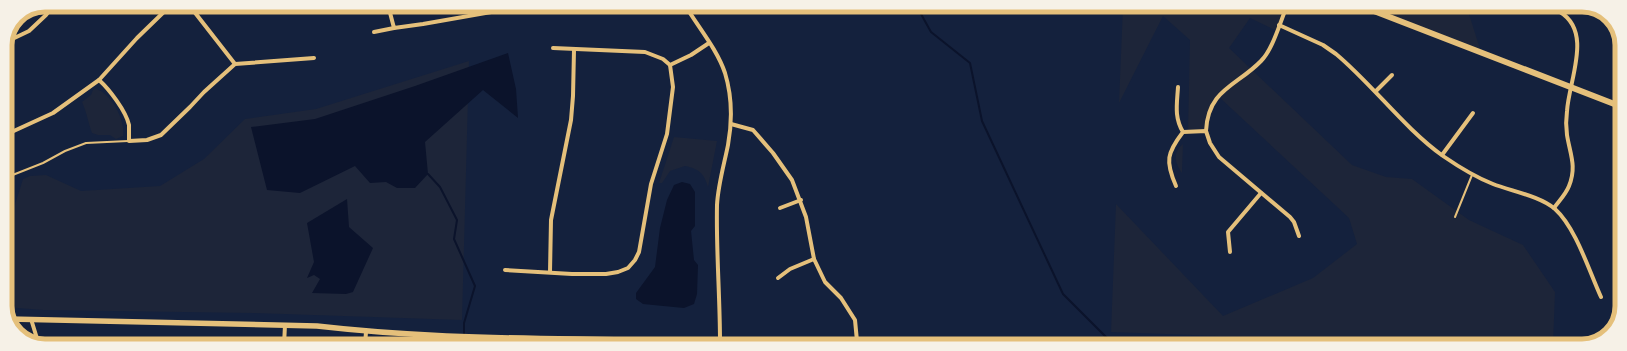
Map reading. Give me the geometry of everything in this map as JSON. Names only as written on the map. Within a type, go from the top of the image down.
[{"type":"main road","points":[[1376,12],[1615,104]]},
{"type":"street","points":[[13,39],[29,31],[48,12]]},
{"type":"street","points":[[12,132],[53,114],[99,80],[137,38],[164,12]]},
{"type":"street","points":[[194,12],[235,64]]},
{"type":"street","points":[[390,12],[394,28]]},
{"type":"street","points":[[374,32],[491,12]]},
{"type":"street","points":[[689,12],[709,43],[725,73],[729,92],[731,124],[728,145],[720,178],[717,204],[720,339]]},
{"type":"street","points":[[1284,12],[1268,51],[1261,61],[1218,96],[1206,118],[1206,131],[1210,143],[1219,157],[1290,217],[1294,222],[1299,236]]},
{"type":"street","points":[[1554,208],[1569,187],[1573,172],[1573,159],[1567,135],[1567,112],[1579,43],[1574,26],[1567,16],[1560,12]]},
{"type":"street","points":[[1279,25],[1323,45],[1336,54],[1376,91],[1423,139],[1442,155],[1472,175],[1541,201],[1554,208],[1574,235],[1601,297]]},
{"type":"street","points":[[670,65],[691,55],[709,43]]},
{"type":"street","points":[[505,270],[595,275],[618,272],[628,268],[635,260],[639,252],[651,184],[667,134],[673,87],[670,65],[659,57],[645,52],[553,48]]},
{"type":"street","points":[[550,272],[552,220],[571,120],[574,50]]},
{"type":"street","points":[[99,80],[123,110],[129,124],[129,141],[147,140],[161,135],[204,92],[235,64],[314,58]]},
{"type":"street","points":[[1376,91],[1392,75]]},
{"type":"street","points":[[1178,87],[1178,124],[1184,132]]},
{"type":"street","points":[[1442,155],[1473,113]]},
{"type":"street","points":[[731,124],[753,130],[773,153],[792,180],[801,200],[806,217],[814,259],[825,282],[840,298],[855,320],[857,339]]},
{"type":"street","points":[[1176,186],[1170,171],[1169,157],[1174,145],[1184,132],[1206,131]]},
{"type":"street","points":[[1230,252],[1228,232],[1261,193]]},
{"type":"street","points":[[780,208],[801,200]]},
{"type":"street","points":[[778,278],[790,269],[814,259]]},
{"type":"street","points":[[14,319],[317,326],[366,332],[548,339]]},
{"type":"street","points":[[31,319],[37,338]]},
{"type":"street","points":[[284,339],[285,325]]},
{"type":"street","points":[[365,339],[366,332]]},
{"type":"lane","points":[[12,175],[43,163],[86,142],[129,141]]},
{"type":"lane","points":[[1455,217],[1472,175]]},
{"type":"shaded area","points":[[1123,12],[1285,12],[1277,31],[1250,18],[1229,48],[1352,165],[1386,177],[1412,179],[1469,220],[1523,245],[1555,292],[1553,339],[1301,339],[1111,332],[1116,204],[1223,316],[1313,278],[1357,244],[1349,218],[1218,96],[1212,105],[1206,131],[1188,132],[1190,40],[1163,16],[1119,103]]},
{"type":"shaded area","points":[[1378,12],[1468,12],[1481,52]]},
{"type":"shaded area","points":[[508,53],[516,89],[518,118],[483,90],[425,142],[428,174],[415,188],[397,188],[386,182],[370,183],[355,166],[300,193],[267,190],[251,127],[315,119]]},
{"type":"shaded area","points":[[469,61],[462,320],[252,313],[43,310],[12,308],[12,214],[23,179],[30,176],[46,175],[81,191],[160,186],[204,159],[245,119],[316,109]]},
{"type":"shaded area","points":[[96,89],[107,96],[116,108],[122,123],[123,136],[116,139],[110,135],[98,135],[92,133],[82,102],[91,95],[93,90]]},
{"type":"shaded area","points":[[674,137],[717,141],[708,187],[705,178],[700,172],[685,166],[670,171],[662,183],[659,183]]},
{"type":"shaded area","points":[[1183,144],[1182,173],[1176,162],[1176,154]]},
{"type":"shaded area","points":[[682,182],[690,184],[695,192],[695,226],[691,231],[694,260],[698,265],[697,294],[694,304],[684,308],[643,304],[636,299],[636,293],[655,267],[660,228],[667,200],[674,185]]},
{"type":"shaded area","points":[[347,199],[349,227],[373,248],[353,292],[346,294],[312,293],[320,279],[314,275],[307,278],[314,262],[307,223]]},
{"type":"waterway","points":[[920,12],[931,32],[970,63],[982,121],[1063,294],[1108,339]]},
{"type":"waterway","points":[[428,174],[440,187],[457,220],[454,239],[475,286],[464,323],[464,339]]}]
